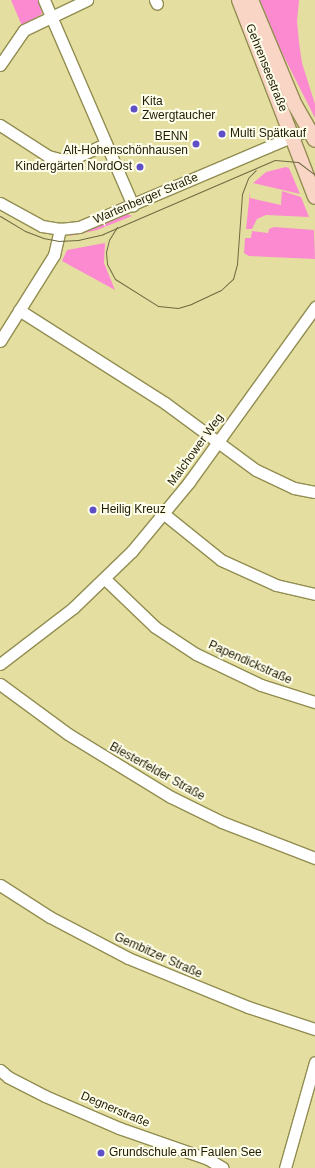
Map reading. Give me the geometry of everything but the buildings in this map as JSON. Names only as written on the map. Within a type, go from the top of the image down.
[{"type":"main road","name":"Gehrenseestraße","points":[[239,0],[292,137]]},
{"type":"main road","name":"Gehrenseestraße","points":[[251,0],[311,135]]},
{"type":"main road","points":[[292,137],[315,197]]},
{"type":"street","points":[[44,0],[133,206]]},
{"type":"street","points":[[0,65],[21,34],[51,16],[87,0]]},
{"type":"street","points":[[0,125],[48,156],[63,160],[74,158],[106,144]]},
{"type":"street","name":"Wartenberger Straße","points":[[0,203],[32,222],[60,230],[79,227],[133,206],[292,137],[311,135]]},
{"type":"street","points":[[0,341],[54,255],[60,230]]},
{"type":"street","name":"Malchower Weg","points":[[0,664],[54,624],[105,579],[164,514],[315,307]]},
{"type":"street","points":[[19,310],[159,399],[275,481],[294,488],[315,492]]},
{"type":"street","name":"Malchower Weg","points":[[295,336],[315,320]]},
{"type":"street","points":[[164,514],[233,566],[276,585],[315,594]]},
{"type":"street","name":"Papendickstraße","points":[[105,579],[155,627],[196,654],[261,685],[315,702]]},
{"type":"street","name":"Biesterfelder Straße","points":[[0,684],[68,734],[171,797],[222,822],[315,858]]},
{"type":"street","name":"Gembitzer Straße","points":[[0,885],[50,917],[128,958],[248,1007],[315,1029]]},
{"type":"street","points":[[285,1168],[315,1062]]},
{"type":"street","name":"Degnerstraße","points":[[0,1070],[8,1077],[45,1096],[119,1128],[208,1159],[223,1168]]},
{"type":"shaded area","points":[[11,0],[39,0],[42,14],[22,26]]},
{"type":"shaded area","points":[[260,0],[299,0],[297,21],[299,42],[302,63],[315,104],[315,118],[280,49]]},
{"type":"shaded area","points":[[286,167],[289,168],[300,194],[253,183],[266,172]]},
{"type":"shaded area","points":[[250,191],[250,198],[281,205],[282,191],[301,197],[309,217],[266,215],[257,219],[252,229],[246,229]]},
{"type":"shaded area","points":[[127,214],[132,216],[97,230],[70,236],[70,233]]},
{"type":"shaded area","points":[[274,227],[314,230],[315,259],[249,256],[244,253],[245,238],[251,238],[252,231],[268,233],[269,229]]},
{"type":"shaded area","points":[[105,243],[104,263],[115,290],[62,261],[67,250]]},
{"type":"tram line","points":[[0,216],[25,231],[43,238],[58,241],[78,240],[103,234],[275,160],[298,162],[315,175]]},
{"type":"tram line","points":[[117,227],[109,240],[106,252],[107,264],[115,279],[158,306],[178,308],[191,304],[221,290],[233,279],[237,264],[242,194],[248,178],[256,170]]},
{"type":"place","name":"Kita Zwergtaucher","points":[[134,109]]},
{"type":"place","name":"Multi Spätkauf","points":[[222,134]]},
{"type":"place","name":"BENN Alt-Hohenschönhausen","points":[[196,144]]},
{"type":"place","name":"Kindergärten NordOst","points":[[140,167]]},
{"type":"place","name":"Heilig Kreuz","points":[[93,510]]},
{"type":"place","name":"Grundschule am Faulen See","points":[[101,1153]]}]
